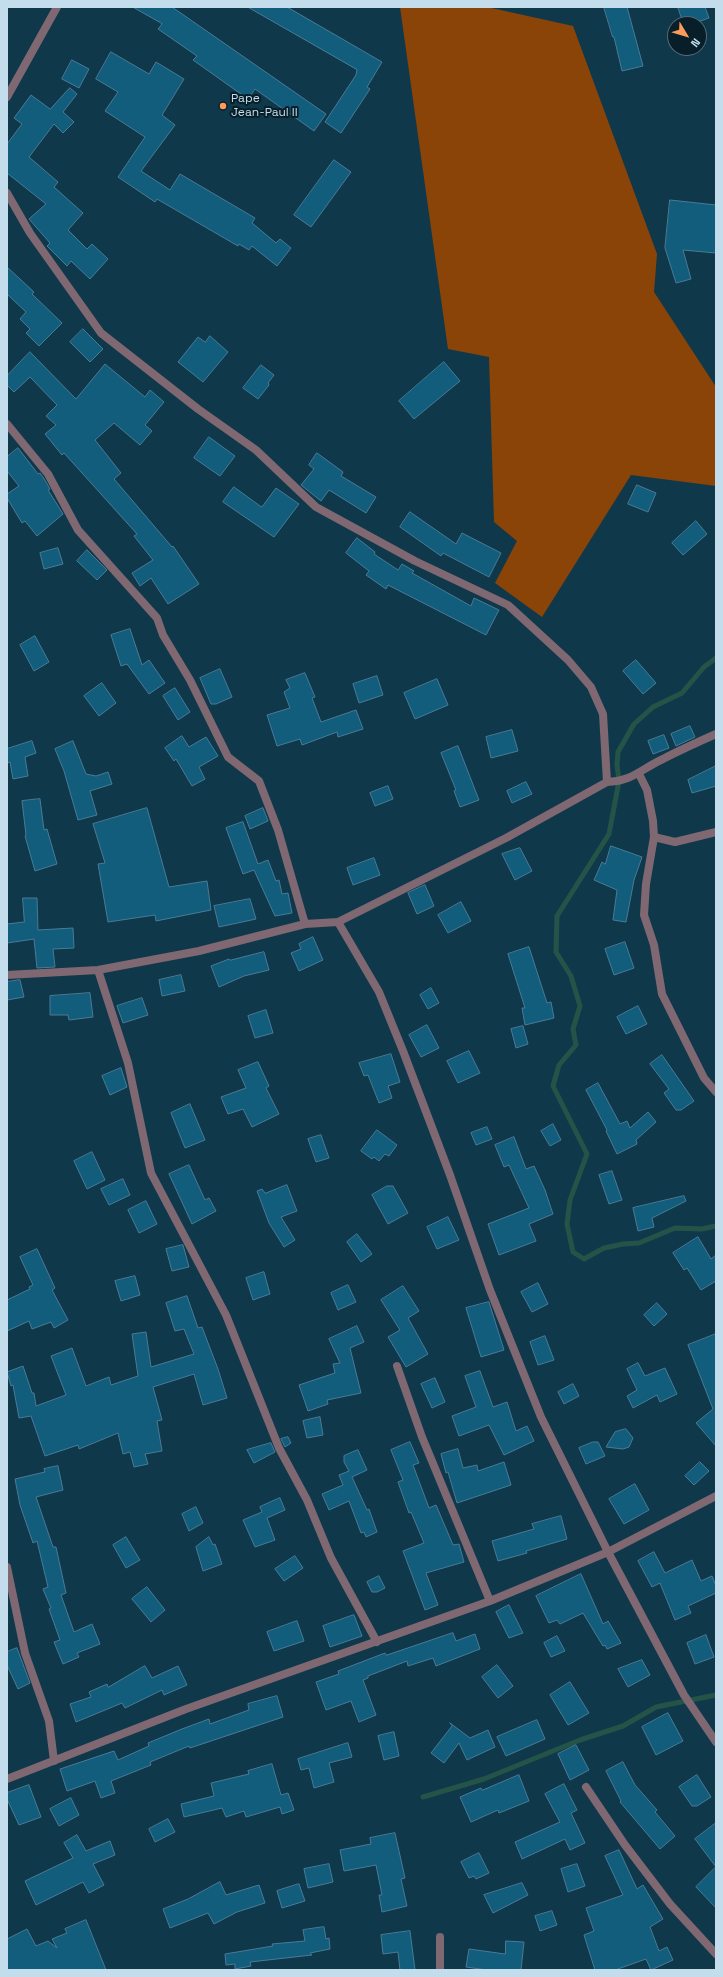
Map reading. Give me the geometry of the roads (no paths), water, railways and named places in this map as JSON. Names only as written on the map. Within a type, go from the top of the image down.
[{"type":"street","points":[[7,97],[57,7]]},
{"type":"street","points":[[7,193],[30,232],[101,333],[198,409],[256,450],[316,507],[415,561],[508,605],[568,660],[591,687],[603,714],[607,782]]},
{"type":"street","points":[[7,424],[48,474],[78,530],[157,618],[164,635],[190,680],[228,757],[259,781],[278,830],[305,924]]},
{"type":"street","points":[[7,975],[98,970],[199,951],[305,924],[338,922],[506,838],[607,782],[619,781],[639,774],[661,759],[716,734]]},
{"type":"street","points":[[639,774],[647,790],[653,821],[654,837],[646,884],[644,915],[654,945],[662,994],[704,1078],[716,1092]]},
{"type":"street","points":[[654,837],[675,842],[716,832]]},
{"type":"street","points":[[338,922],[379,992],[447,1168],[490,1290],[540,1417],[608,1552],[684,1694],[716,1742]]},
{"type":"street","points":[[98,970],[128,1064],[151,1173],[226,1315],[280,1448],[307,1500],[331,1558],[377,1642]]},
{"type":"street","points":[[397,1366],[422,1437],[490,1600]]},
{"type":"street","points":[[7,1778],[186,1709],[377,1642],[490,1600],[608,1552],[716,1496]]},
{"type":"street","points":[[7,1567],[25,1653],[49,1721],[54,1761]]},
{"type":"street","points":[[586,1787],[625,1845],[670,1904],[716,1954]]},
{"type":"street","points":[[440,1937],[440,1970]]},
{"type":"waterway","points":[[716,658],[704,667],[682,693],[653,707],[634,724],[618,752],[617,765],[619,781],[609,834],[557,916],[556,952],[571,976],[580,1006],[573,1029],[576,1045],[559,1065],[553,1086],[587,1154],[570,1200],[567,1224],[573,1252],[584,1259],[604,1248],[623,1244],[639,1243],[675,1228],[702,1229],[716,1226]]},
{"type":"waterway","points":[[423,1797],[484,1779],[580,1740],[623,1726],[656,1707],[716,1695]]},
{"type":"place","name":"Pape Jean-Paul II","points":[[223,106]]}]
